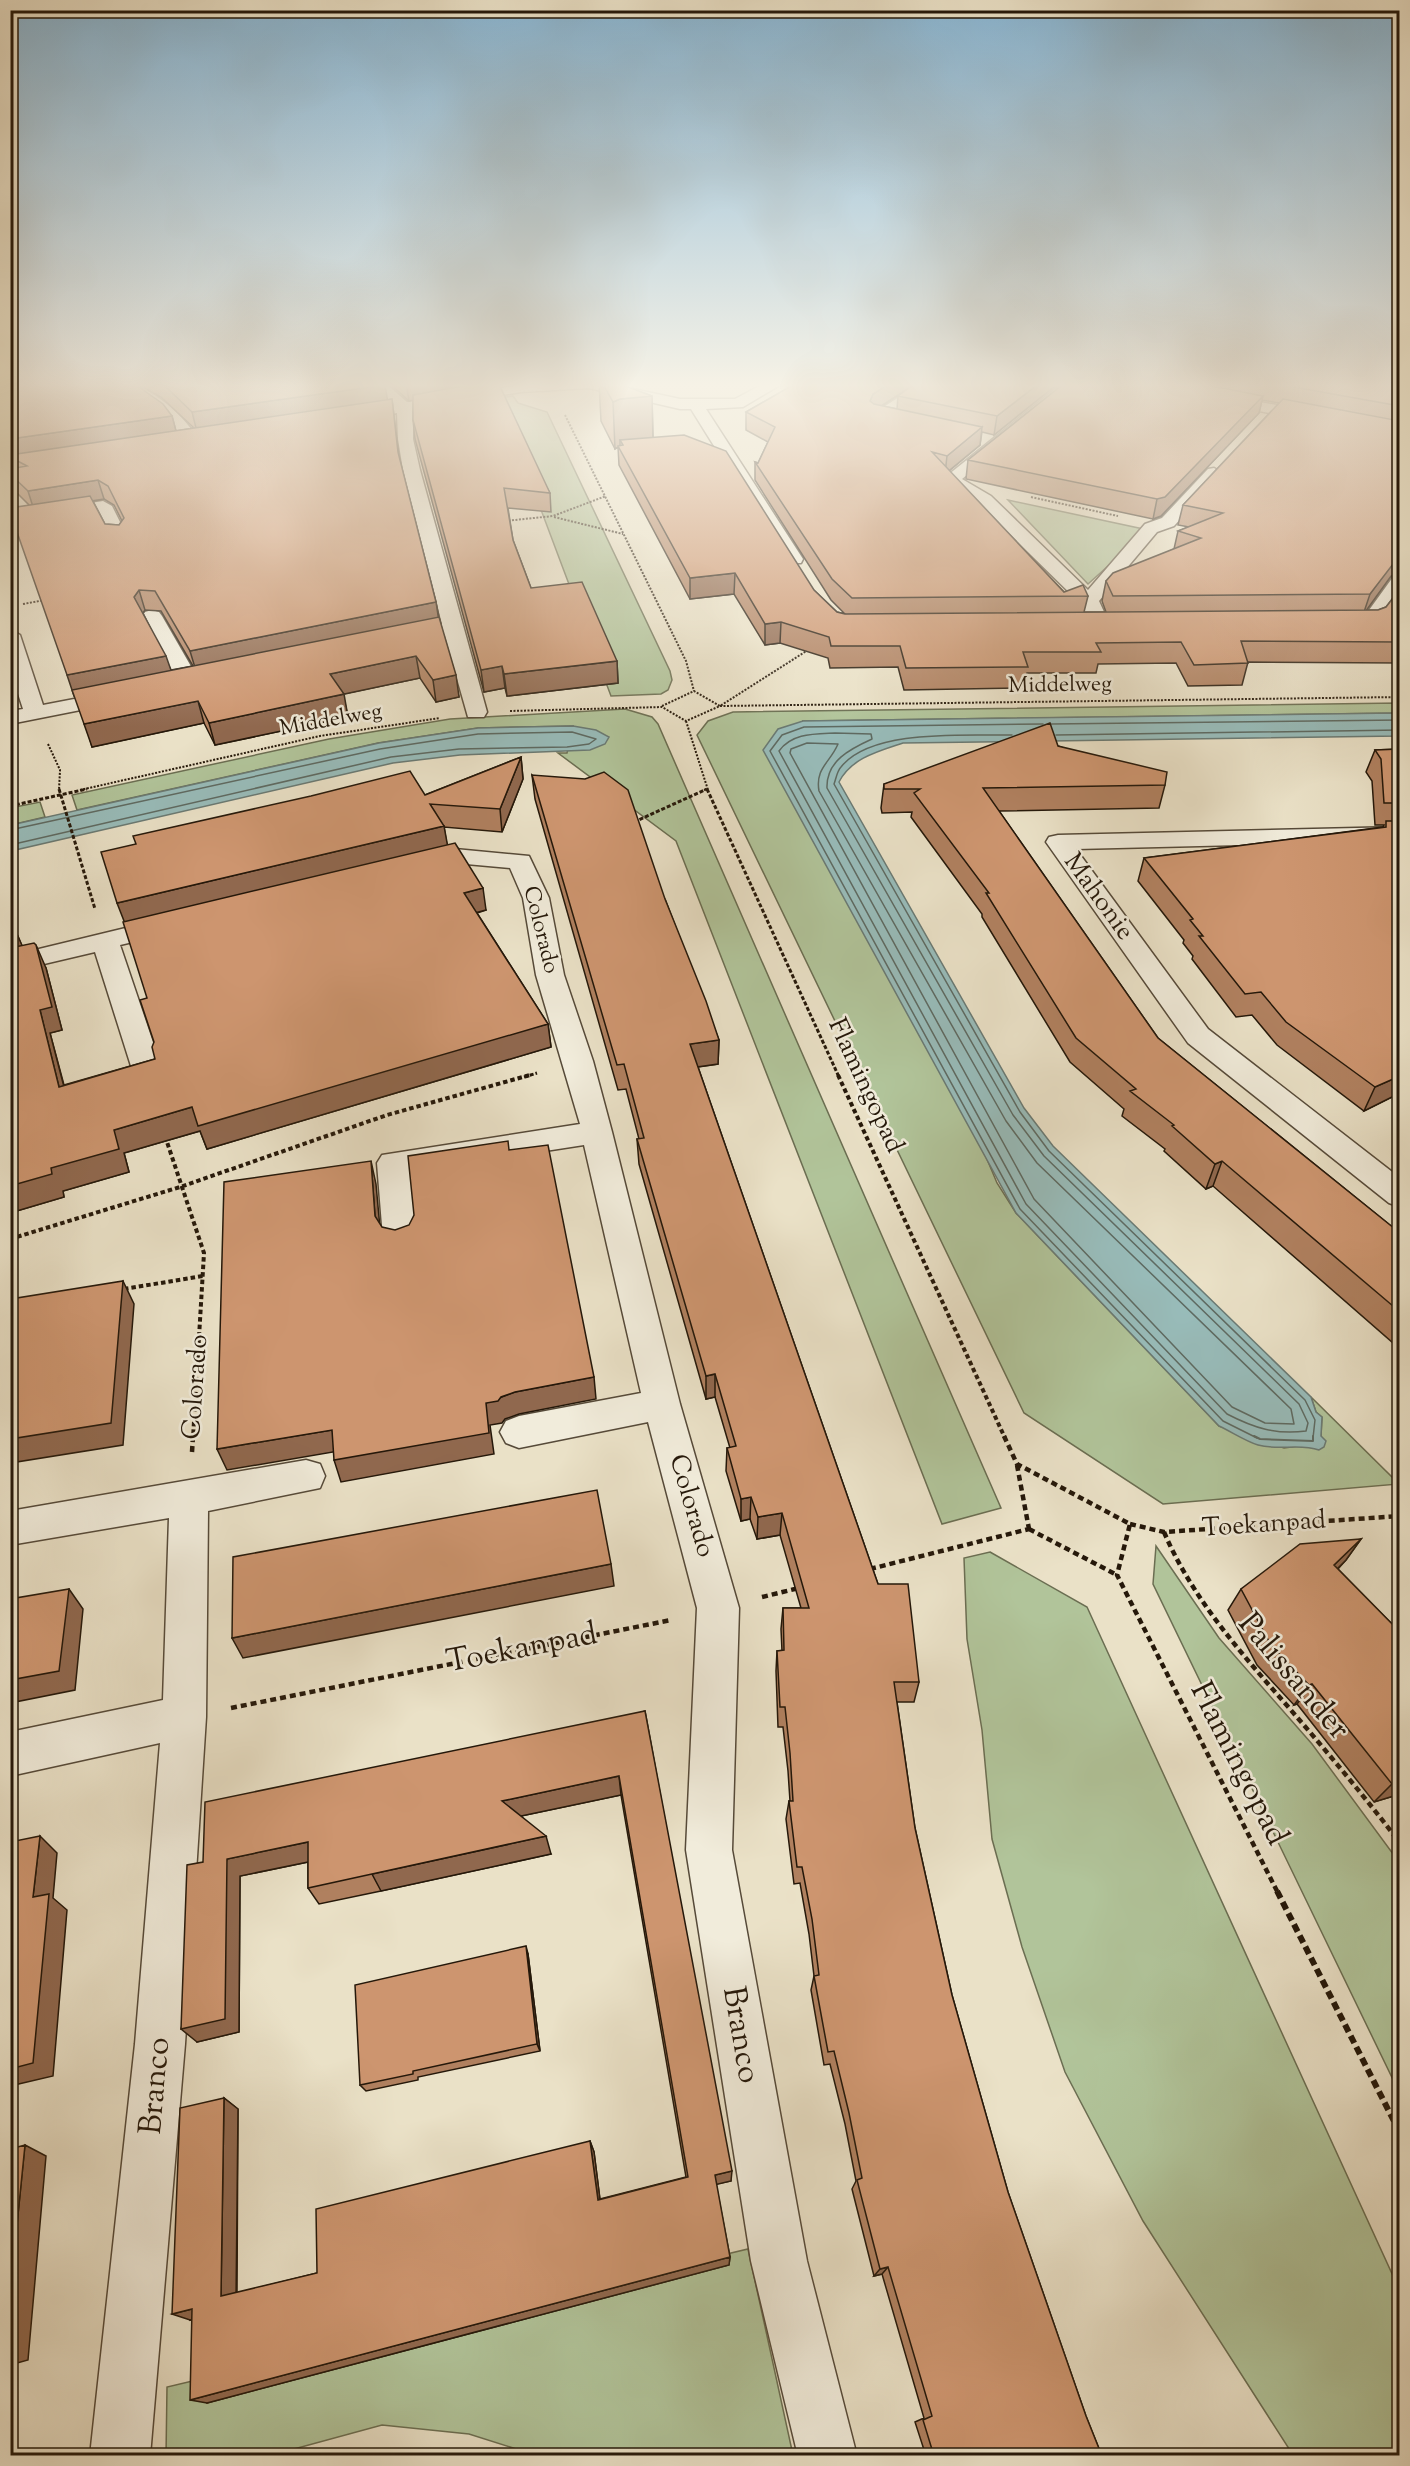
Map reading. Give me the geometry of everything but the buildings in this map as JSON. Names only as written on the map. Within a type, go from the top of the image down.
[{"type":"street","points":[[419,497],[476,712]]},
{"type":"street","points":[[751,497],[804,574]]},
{"type":"street","points":[[980,497],[1089,601],[1101,627]]},
{"type":"street","points":[[1089,601],[1151,528],[1168,522],[1192,497]]},
{"type":"street","points":[[10,521],[103,506],[119,538]]},
{"type":"street","points":[[1323,624],[1370,623],[1400,581]]},
{"type":"street","points":[[152,616],[189,682]]},
{"type":"street","points":[[1077,627],[1124,626]]},
{"type":"street","points":[[383,642],[452,628]]},
{"type":"street","points":[[10,635],[35,713]]},
{"type":"street","points":[[167,687],[212,678]]},
{"type":"street","points":[[10,718],[145,691]]},
{"type":"street","name":"Mahonie","points":[[1395,1185],[1198,1036],[1058,842],[1400,834]]},
{"type":"street","name":"Colorado","points":[[397,870],[455,856],[520,861],[536,898],[546,957],[597,1132],[662,1404],[718,1608]]},
{"type":"street","points":[[10,964],[199,918]]},
{"type":"street","points":[[105,941],[146,1066]]},
{"type":"street","points":[[400,1238],[393,1163],[597,1132]]},
{"type":"street","points":[[519,1432],[662,1404]]},
{"type":"street","points":[[10,1528],[306,1476]]},
{"type":"street","points":[[10,1754],[184,1717],[189,1498]]},
{"type":"street","name":"Branco","points":[[718,1608],[709,1850],[779,2261],[828,2456]]},
{"type":"street","name":"Branco","points":[[120,2456],[160,2044],[184,1717]]},
{"type":"path","points":[[428,530],[554,516],[603,497]]},
{"type":"path","points":[[606,497],[686,661],[694,691],[720,706],[816,645]]},
{"type":"path","points":[[1032,497],[1159,525]]},
{"type":"path","points":[[554,516],[623,534]]},
{"type":"path","points":[[21,605],[53,598]]},
{"type":"path","name":"Middelweg","points":[[10,806],[320,736],[476,712],[662,707],[694,691]]},
{"type":"path","name":"Middelweg","points":[[686,721],[720,706],[1400,697]]},
{"type":"path","points":[[662,707],[686,721]]},
{"type":"path","points":[[35,713],[60,770],[59,795],[105,941]]},
{"type":"path","name":"Flamingopad","points":[[686,721],[707,789],[1017,1464],[1029,1529]]},
{"type":"path","points":[[627,825],[707,789]]},
{"type":"path","points":[[10,1239],[180,1187],[387,1115],[578,1061]]},
{"type":"path","name":"Colorado","points":[[146,1066],[180,1187],[204,1253],[189,1498]]},
{"type":"path","points":[[112,1291],[203,1276]]},
{"type":"path","points":[[859,1572],[1029,1529],[1117,1575],[1130,1524],[1017,1464]]},
{"type":"path","name":"Toekanpad","points":[[1130,1524],[1164,1532],[1400,1516]]},
{"type":"path","name":"Palissander","points":[[1164,1532],[1171,1551],[1226,1635],[1316,1739],[1400,1843]]},
{"type":"path","name":"Flamingopad","points":[[1117,1575],[1400,2133]]},
{"type":"path","name":"Toekanpad","points":[[184,1717],[718,1608],[802,1587]]},
{"type":"green space","points":[[536,497],[587,497],[670,671],[672,680],[668,690],[661,694],[611,696]]},
{"type":"green space","points":[[1008,500],[1148,530],[1088,584]]},
{"type":"green space","points":[[1399,703],[1399,713],[803,721],[997,1183],[1016,1213],[1219,1426],[1284,1448],[1306,1445],[1321,1436],[1322,1417],[1316,1412],[1311,1397],[1399,1484],[1163,1504],[1024,1413],[697,735],[708,721],[733,712]]},
{"type":"green space","points":[[625,709],[652,717],[658,724],[1001,1508],[942,1524],[676,841],[558,753],[567,753],[573,726],[478,728],[378,743],[77,810],[72,795],[329,739],[450,719]]},
{"type":"green space","points":[[40,802],[45,817],[11,825],[10,808]]},
{"type":"green space","points":[[1156,1546],[1219,1638],[1312,1744],[1399,1862],[1399,2092],[1153,1584]]},
{"type":"green space","points":[[990,1552],[1087,1607],[1399,2289],[1399,2455],[1293,2455],[1143,2221],[1065,2072],[1022,1947],[992,1839],[982,1730],[967,1639],[964,1558]]},
{"type":"green space","points":[[748,2249],[793,2455],[535,2455],[469,2434],[382,2425],[272,2455],[166,2456],[167,2387]]},
{"type":"water","points":[[1395,713],[1399,715],[1399,736],[903,743],[866,756],[851,767],[839,782],[1024,1108],[1053,1146],[1311,1397],[1316,1412],[1322,1417],[1321,1436],[1326,1441],[1324,1447],[1319,1450],[1304,1447],[1266,1447],[1248,1441],[1219,1426],[1016,1213],[763,750],[778,729],[803,721]]},
{"type":"water","points":[[573,726],[596,730],[609,737],[605,744],[590,750],[460,755],[393,763],[11,851],[11,825],[379,743],[478,728]]}]
